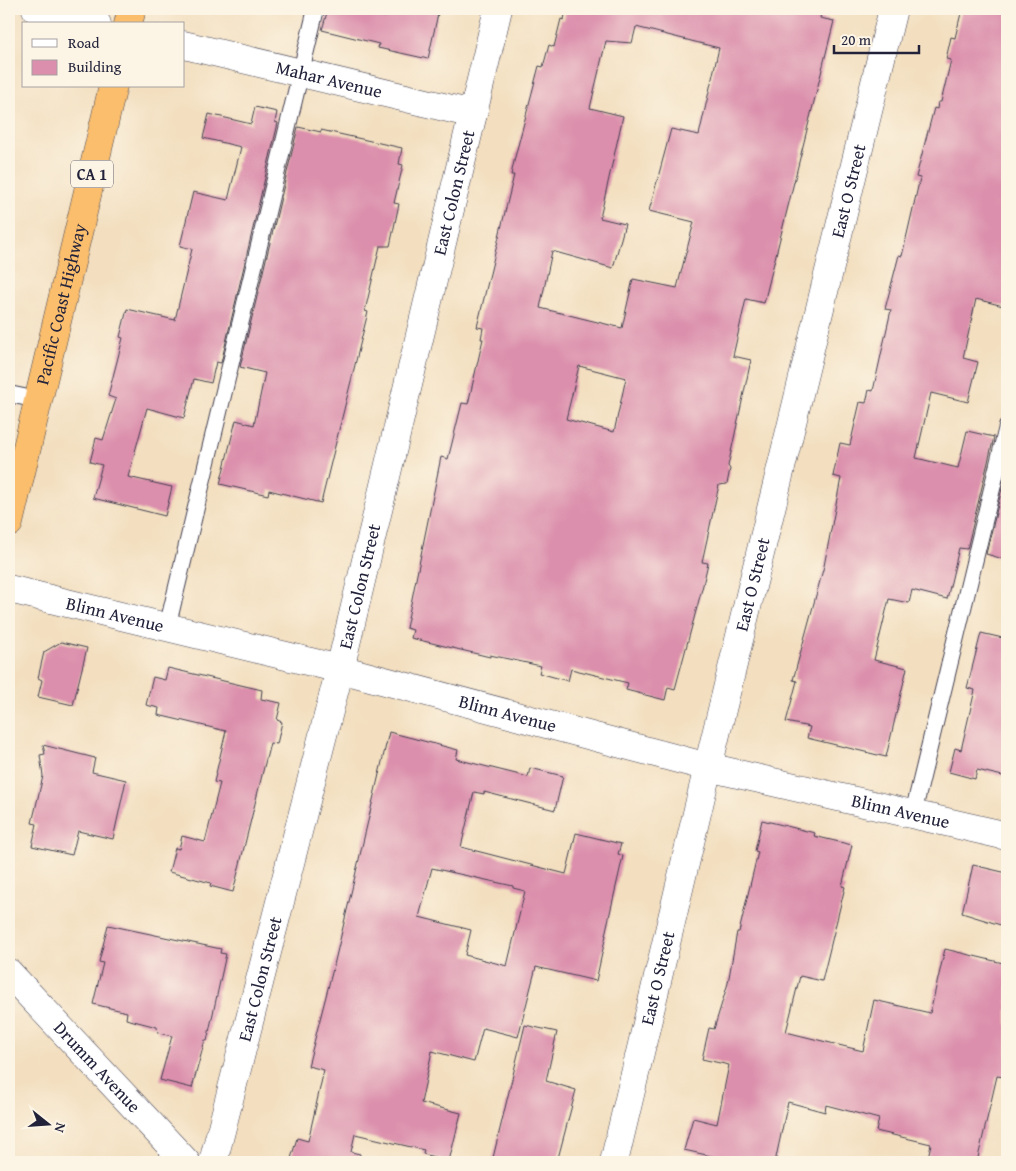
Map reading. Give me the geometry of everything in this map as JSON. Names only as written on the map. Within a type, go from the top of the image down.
[{"type":"highway","points":[[129,22],[132,9]]},
{"type":"highway","name":"Pacific Coast Highway","points":[[9,523],[113,88]]},
{"type":"street","points":[[36,9],[89,22]]},
{"type":"street","name":"East Colon Street","points":[[212,1162],[340,669],[498,9]]},
{"type":"street","name":"East O Street","points":[[614,1162],[708,767],[893,9]]},
{"type":"street","name":"Mahar Avenue","points":[[185,45],[473,114]]},
{"type":"street","name":"Blinn Avenue","points":[[9,589],[340,669],[708,767],[1007,836]]},
{"type":"street","name":"Drumm Avenue","points":[[9,973],[186,1162]]},
{"type":"lane","points":[[167,628],[316,9]]},
{"type":"lane","points":[[9,394],[38,400]]},
{"type":"lane","points":[[913,814],[1007,427]]},
{"type":"building","points":[[328,9],[354,9],[386,17],[387,9],[439,9],[428,59],[378,48],[379,44],[322,30]]},
{"type":"building","points":[[566,9],[822,9],[820,18],[834,21],[764,303],[746,299],[733,356],[751,360],[728,466],[730,469],[727,484],[719,485],[702,562],[708,563],[703,585],[675,689],[668,687],[665,700],[626,690],[628,683],[571,669],[568,681],[539,673],[541,666],[490,655],[490,657],[411,638],[413,630],[406,628],[441,457],[448,459],[462,403],[468,404],[483,339],[481,339],[483,328],[477,327],[514,175],[511,175],[515,157],[539,66],[543,67],[549,45],[554,47],[561,19],[564,20]],"holes":[[[636,27],[719,48],[699,135],[671,129],[649,211],[694,222],[677,288],[633,279],[622,328],[540,308],[552,251],[613,268],[625,224],[600,218],[623,116],[590,108],[606,41],[632,43]],[[579,366],[626,378],[614,432],[566,419]]]},
{"type":"building","points":[[962,9],[1007,9],[1007,307],[976,299],[963,358],[978,362],[968,402],[931,393],[916,458],[958,468],[967,431],[994,437],[967,549],[959,548],[947,599],[912,590],[909,603],[889,599],[874,660],[907,668],[886,757],[807,738],[810,727],[786,722],[797,681],[793,680],[824,566],[841,478],[833,476],[840,443],[850,445],[860,402],[866,403],[869,390],[873,391],[891,310],[885,309],[899,255],[902,256],[920,178],[916,177],[934,108],[937,109],[938,102],[941,102],[951,60],[946,59],[951,37],[955,38]]},
{"type":"building","points":[[255,107],[277,112],[275,122],[278,123],[221,363],[216,362],[211,383],[194,379],[184,418],[147,408],[128,477],[172,487],[165,516],[93,498],[102,465],[90,462],[96,438],[103,440],[116,399],[108,396],[123,338],[120,337],[127,309],[175,320],[192,249],[180,246],[193,192],[228,200],[241,147],[203,138],[209,114],[251,124]]},
{"type":"building","points":[[298,127],[321,132],[321,130],[402,148],[399,164],[403,165],[394,203],[399,204],[390,246],[380,246],[365,311],[368,312],[321,503],[269,490],[268,495],[220,484],[236,420],[254,425],[265,373],[240,367]]},
{"type":"building","points":[[1007,468],[1007,560],[986,554]]},
{"type":"building","points":[[981,633],[1007,639],[1007,777],[977,770],[975,779],[949,772],[955,748],[961,750],[975,690],[967,688]]},
{"type":"building","points":[[61,642],[87,648],[73,705],[38,697],[42,680],[38,678],[44,652]]},
{"type":"building","points":[[168,668],[262,690],[261,699],[281,703],[277,720],[282,722],[277,744],[270,743],[233,892],[210,886],[211,883],[169,872],[175,848],[179,849],[182,836],[205,842],[220,783],[214,782],[226,731],[158,715],[159,708],[146,705],[153,677],[165,680]]},
{"type":"building","points":[[389,732],[458,750],[456,759],[528,777],[530,768],[563,776],[555,810],[484,792],[484,794],[474,792],[461,847],[566,874],[576,833],[621,844],[618,854],[623,856],[596,981],[536,967],[518,1037],[483,1028],[474,1062],[432,1051],[421,1103],[461,1113],[449,1161],[423,1154],[424,1150],[355,1134],[351,1152],[360,1154],[359,1162],[290,1162],[297,1138],[308,1141],[324,1070],[308,1066]],"holes":[[[432,868],[513,886],[513,888],[525,891],[507,966],[465,955],[471,930],[419,917]]]},
{"type":"building","points":[[43,745],[95,758],[92,772],[126,780],[113,839],[78,831],[72,855],[32,846],[37,824],[32,823],[43,776],[40,755],[45,754]]},
{"type":"building","points":[[762,820],[815,833],[814,836],[852,845],[842,886],[845,887],[822,981],[800,976],[786,1032],[863,1051],[874,1000],[930,1013],[945,949],[1007,964],[1007,1062],[1004,1077],[997,1076],[977,1162],[927,1162],[931,1144],[876,1131],[879,1119],[826,1105],[825,1112],[788,1102],[775,1162],[738,1162],[684,1150],[693,1118],[717,1124],[729,1065],[702,1059],[709,1028],[714,1029],[728,983],[737,932],[739,932],[758,852],[755,851]]},
{"type":"building","points":[[973,865],[1007,873],[1007,927],[962,913]]},
{"type":"building","points":[[108,925],[221,949],[220,953],[226,954],[207,1041],[205,1040],[192,1088],[160,1080],[172,1036],[158,1033],[157,1027],[126,1019],[127,1012],[93,1004],[103,963],[99,962]]},
{"type":"building","points":[[525,1025],[557,1032],[546,1081],[576,1090],[557,1162],[492,1162]]}]
